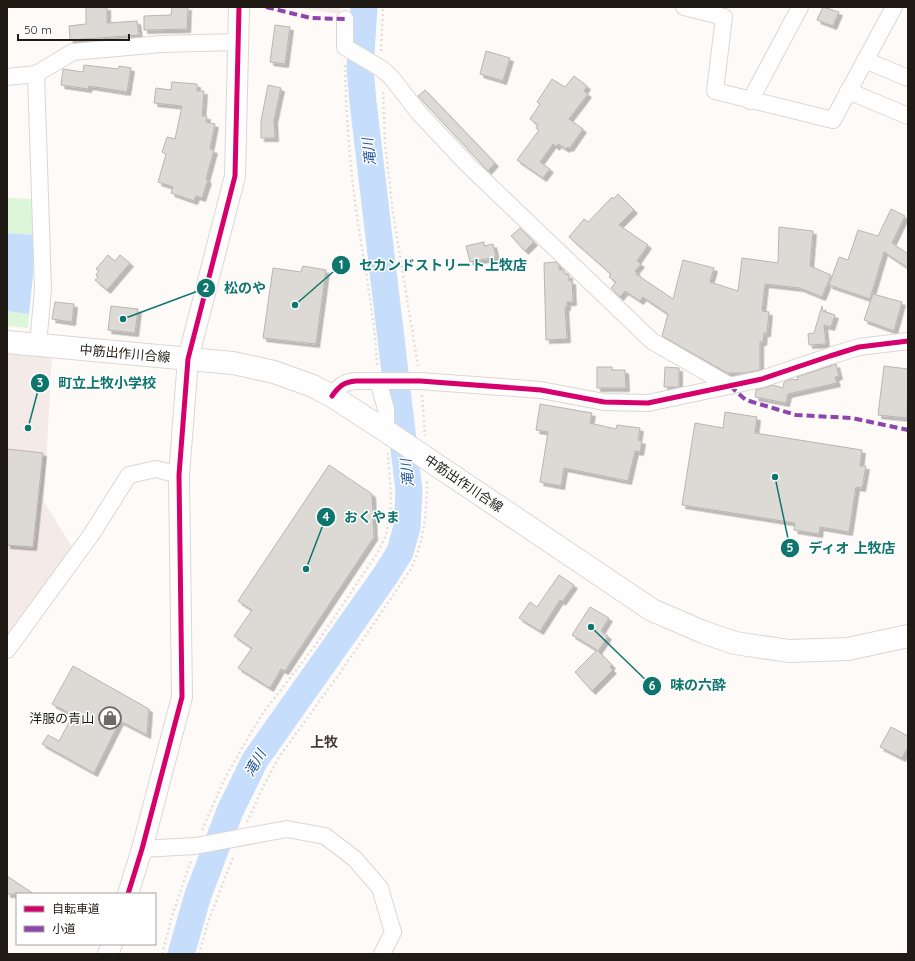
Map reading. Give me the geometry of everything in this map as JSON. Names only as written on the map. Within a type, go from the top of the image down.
[{"type":"main road","name":"中筋出作川合線","points":[[7,342],[233,363],[274,372],[313,386],[332,396],[427,458],[652,610],[703,632],[735,642],[789,651],[848,649],[908,636]]},
{"type":"street","points":[[128,893],[142,849],[182,697],[179,475],[188,359],[235,176],[239,7]]},
{"type":"street","points":[[684,7],[724,17],[715,92],[833,120],[894,7]]},
{"type":"street","points":[[750,101],[800,7]]},
{"type":"street","points":[[345,19],[345,47],[382,69],[392,77],[419,113],[468,165],[652,341],[730,386]]},
{"type":"street","points":[[7,77],[36,74],[73,52],[161,44],[238,42]]},
{"type":"street","points":[[865,60],[908,78]]},
{"type":"street","points":[[36,74],[43,289],[38,345]]},
{"type":"street","points":[[848,91],[908,116]]},
{"type":"street","points":[[332,396],[339,387],[346,382],[420,381],[541,390],[604,402],[648,403],[762,380],[830,356],[859,348],[908,341]]},
{"type":"street","points":[[378,381],[386,409],[386,431]]},
{"type":"street","points":[[7,650],[87,541],[129,475],[156,469],[179,475]]},
{"type":"street","points":[[142,849],[196,846],[287,829],[325,836],[355,859],[380,888],[393,932],[382,954]]},
{"type":"path","points":[[199,954],[208,922],[252,807],[279,757],[296,731],[336,678],[411,569],[424,535],[427,503],[427,458],[420,381],[392,205],[385,143],[381,38],[383,7]]},
{"type":"path","points":[[345,47],[346,115],[351,168],[375,335],[378,381]]},
{"type":"path","points":[[162,954],[173,914],[211,806],[263,713],[317,643],[378,552],[386,535],[390,516],[391,495],[386,431]]},
{"type":"shaded area","points":[[293,7],[340,7],[340,14]]},
{"type":"shaded area","points":[[7,350],[52,354],[44,502],[72,547],[7,638]]},
{"type":"green space","points":[[7,198],[34,199],[34,235],[7,233]]},
{"type":"green space","points":[[7,311],[29,314],[28,328],[7,326]]},
{"type":"water","points":[[7,233],[34,235],[33,275],[29,314],[7,311]]},
{"type":"building","points":[[86,7],[107,7],[107,23],[137,21],[139,35],[70,40],[69,26],[86,24]]},
{"type":"building","points":[[172,7],[188,7],[187,29],[144,30],[144,16],[171,15]]},
{"type":"building","points":[[823,7],[839,12],[833,26],[817,20]]},
{"type":"building","points":[[275,25],[290,27],[285,64],[270,62]]},
{"type":"building","points":[[486,51],[510,58],[503,81],[480,74]]},
{"type":"building","points":[[84,65],[118,69],[119,66],[131,68],[127,92],[89,86],[88,89],[61,85],[63,69],[83,72]]},
{"type":"building","points":[[574,76],[587,86],[584,91],[588,94],[569,119],[583,129],[570,148],[568,147],[566,149],[558,144],[556,147],[553,144],[540,162],[550,169],[543,178],[517,160],[539,130],[536,128],[538,125],[530,119],[540,104],[537,102],[552,79],[565,87]]},
{"type":"building","points":[[172,82],[197,84],[197,91],[204,91],[202,116],[207,116],[206,122],[215,124],[210,149],[214,150],[206,179],[208,180],[202,198],[196,196],[194,201],[171,193],[173,187],[158,182],[166,154],[162,152],[167,137],[175,139],[182,106],[154,103],[156,88],[171,90]]},
{"type":"building","points":[[268,85],[281,88],[274,120],[275,138],[261,138],[261,121]]},
{"type":"building","points":[[425,90],[495,163],[488,171],[418,96]]},
{"type":"building","points":[[618,194],[634,210],[619,225],[648,245],[637,261],[641,264],[635,271],[637,272],[636,274],[673,299],[683,260],[714,268],[710,282],[738,291],[742,258],[778,263],[779,227],[813,231],[810,266],[831,275],[822,297],[800,288],[765,284],[762,311],[769,312],[767,333],[764,333],[763,342],[760,342],[760,370],[745,373],[727,373],[662,336],[668,314],[643,297],[640,301],[625,291],[620,297],[611,288],[616,282],[609,277],[611,274],[569,237],[584,219],[588,222],[612,197],[613,199]]},
{"type":"building","points":[[891,209],[905,216],[892,243],[908,254],[908,268],[884,252],[870,299],[829,285],[839,257],[848,260],[858,230],[878,236]]},
{"type":"building","points":[[520,228],[534,242],[525,251],[511,236]]},
{"type":"building","points":[[484,242],[484,246],[493,244],[496,257],[470,262],[466,246]]},
{"type":"building","points":[[108,255],[115,261],[120,255],[130,263],[107,290],[95,280],[98,277],[96,275],[99,271],[96,269]]},
{"type":"building","points":[[556,262],[559,265],[559,270],[564,270],[565,274],[569,275],[569,281],[572,281],[573,302],[567,302],[567,307],[565,307],[567,339],[546,340],[544,263]]},
{"type":"building","points":[[303,266],[326,270],[316,344],[263,338],[273,268],[301,272]]},
{"type":"building","points":[[873,294],[902,302],[894,331],[864,320]]},
{"type":"building","points":[[55,302],[74,304],[72,322],[52,319]]},
{"type":"building","points":[[111,306],[138,309],[135,333],[108,330]]},
{"type":"building","points":[[822,306],[823,311],[835,315],[831,327],[824,325],[826,344],[809,345],[808,334],[814,333]]},
{"type":"building","points":[[836,364],[839,376],[835,377],[837,383],[788,394],[786,403],[755,397],[756,390],[773,385],[783,388],[784,382],[791,379],[798,380],[797,377]]},
{"type":"building","points":[[884,366],[908,369],[907,418],[878,415]]},
{"type":"building","points":[[597,367],[612,367],[612,370],[625,370],[626,388],[597,388]]},
{"type":"building","points":[[665,367],[679,368],[679,387],[664,387]]},
{"type":"building","points":[[540,404],[592,413],[590,423],[616,429],[617,425],[640,428],[638,440],[642,441],[640,452],[635,451],[628,481],[564,468],[561,486],[540,482],[548,432],[536,430]]},
{"type":"building","points":[[725,412],[757,417],[755,433],[862,450],[860,466],[866,466],[862,488],[856,487],[849,532],[820,527],[819,534],[794,530],[795,523],[682,505],[695,423],[723,428]]},
{"type":"building","points":[[7,449],[43,453],[33,547],[7,545]]},
{"type":"building","points":[[329,465],[372,494],[374,537],[285,671],[281,669],[270,688],[238,668],[252,648],[234,636],[252,610],[238,601]]},
{"type":"building","points":[[559,575],[574,585],[562,602],[560,600],[540,631],[519,618],[530,602],[537,607]]},
{"type":"building","points":[[590,607],[609,618],[601,631],[608,636],[598,651],[612,665],[610,667],[613,670],[592,691],[575,672],[597,650],[572,635]]},
{"type":"building","name":"洋服の青山","points":[[73,666],[149,709],[147,735],[120,721],[94,773],[42,744],[48,735],[59,741],[73,715],[52,704]]},
{"type":"building","points":[[891,727],[908,736],[908,747],[902,758],[880,747]]},
{"type":"building","points":[[7,876],[32,893],[16,893],[7,894]]},
{"type":"waterway","name":"滝川","points":[[181,954],[198,895],[230,811],[255,760],[385,576],[400,552],[407,527],[409,491],[360,68],[364,7]]},
{"type":"marked path","points":[[266,7],[311,18],[345,19]]},
{"type":"marked path","points":[[730,386],[746,400],[796,415],[852,418],[908,430]]},
{"type":"cycle path","points":[[128,893],[142,849],[182,697],[179,475],[188,359],[235,176],[239,7]]},
{"type":"cycle path","points":[[332,396],[342,385],[348,382],[420,381],[541,390],[604,402],[648,403],[762,379],[859,347],[908,341]]},
{"type":"place","name":"セカンドストリート上牧店","points":[[295,305]]},
{"type":"place","name":"松のや","points":[[123,319]]},
{"type":"place","name":"町立上牧小学校","points":[[28,428]]},
{"type":"place","name":"ディオ 上牧店","points":[[775,477]]},
{"type":"place","name":"おくやま","points":[[306,569]]},
{"type":"place","name":"味の六酔","points":[[591,627]]},
{"type":"place","name":"洋服の青山","points":[[110,718]]},
{"type":"district","name":"上牧","points":[[324,742]]}]
